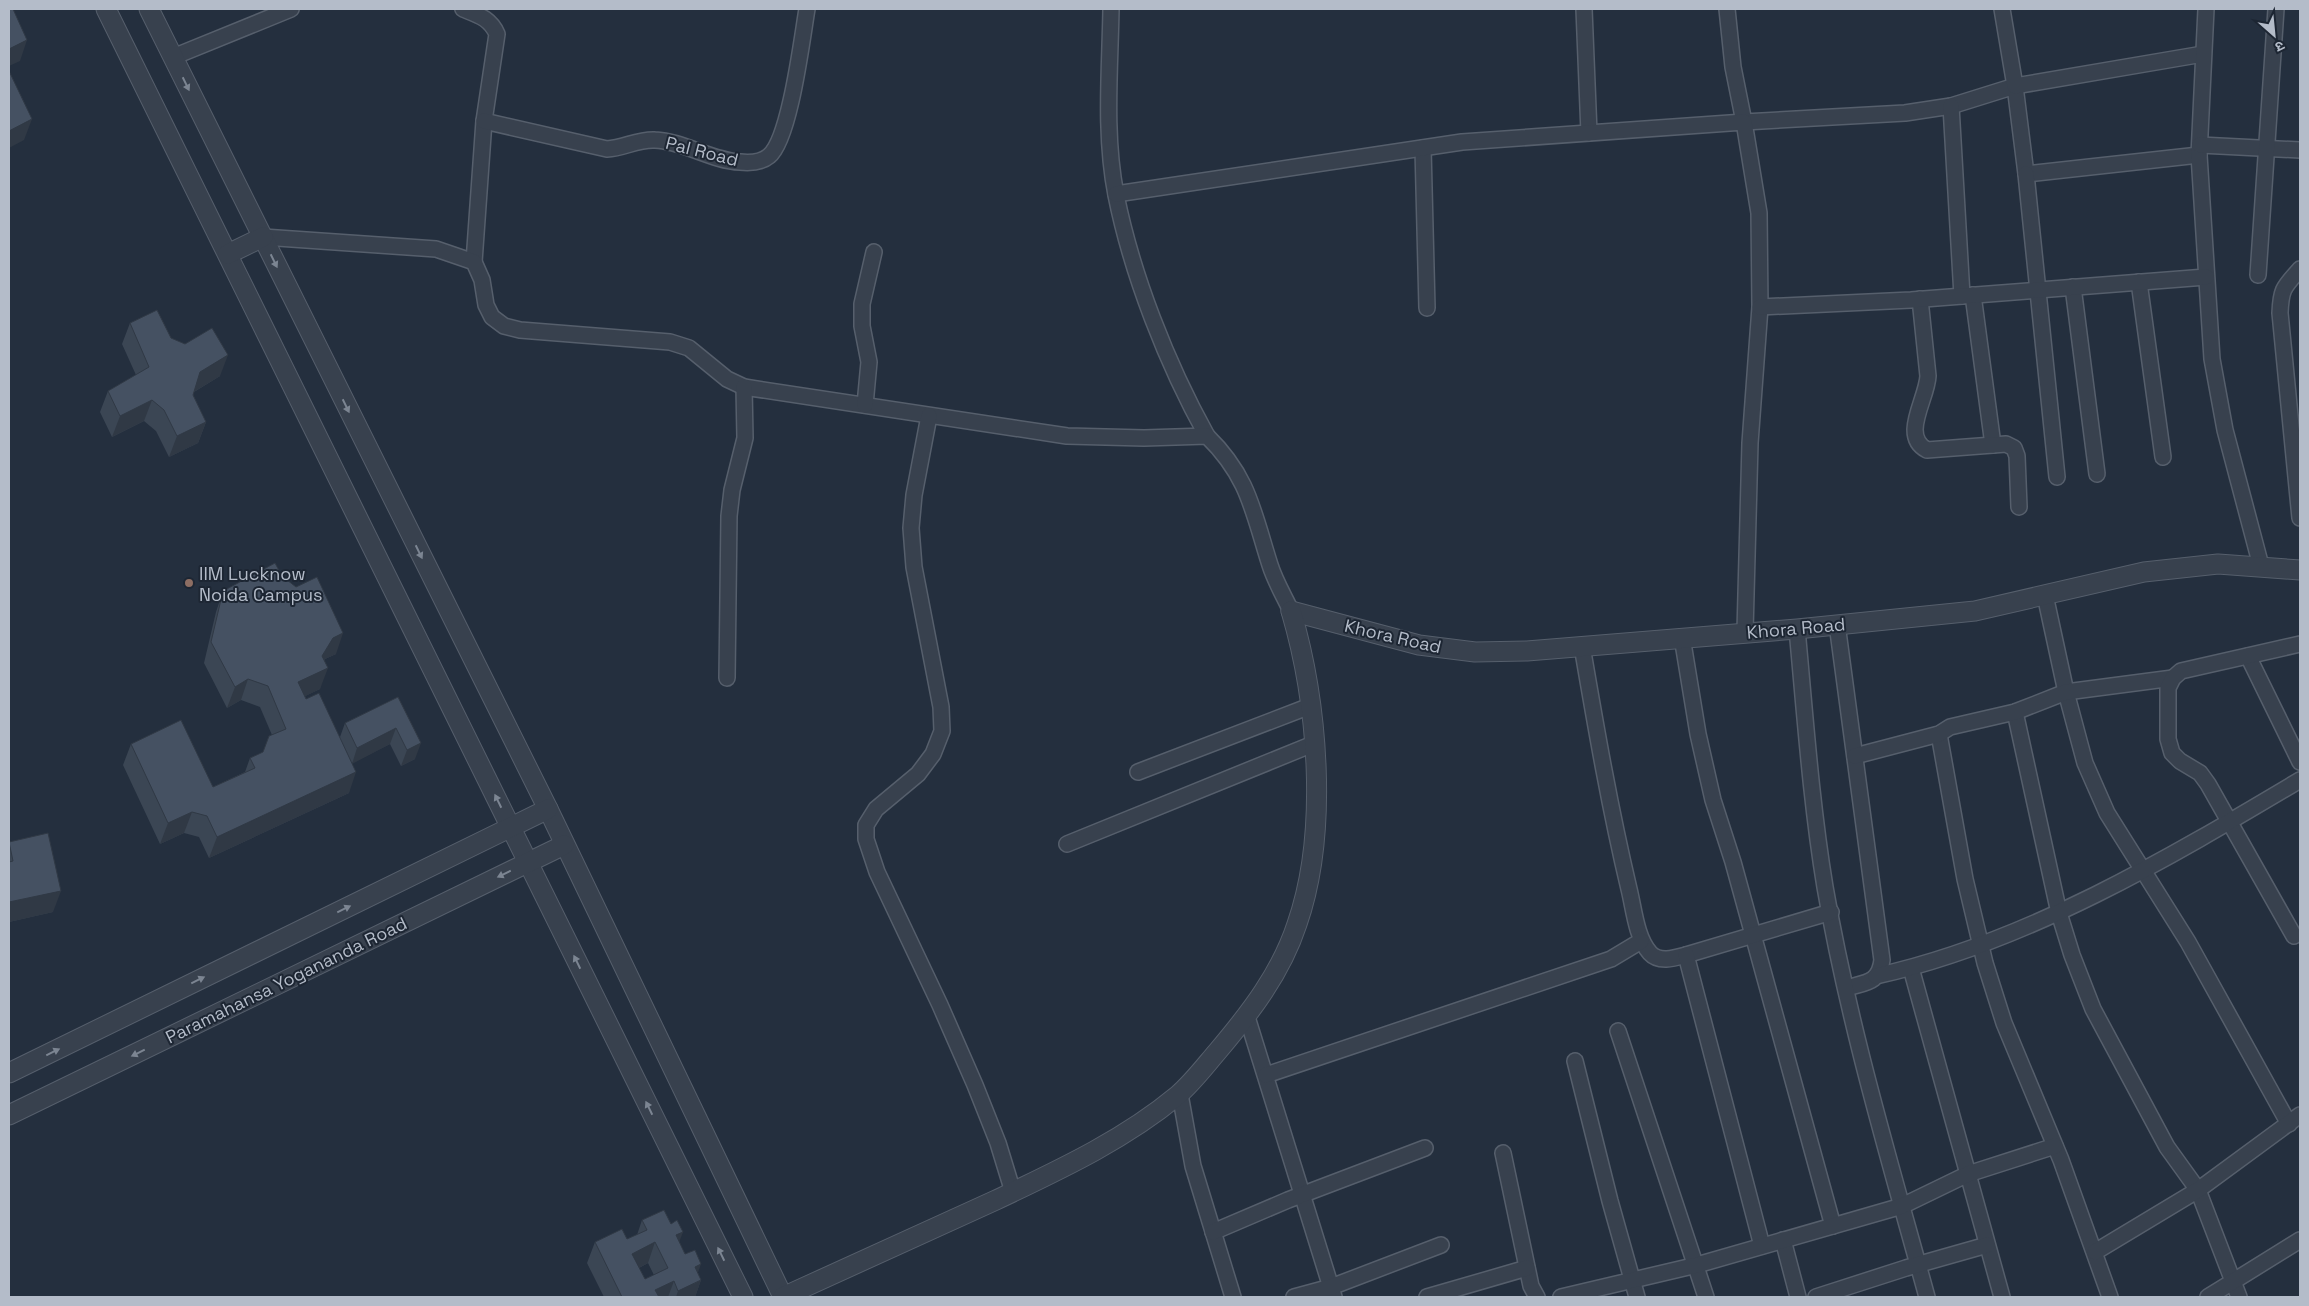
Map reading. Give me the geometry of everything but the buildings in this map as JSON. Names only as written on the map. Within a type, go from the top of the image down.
[{"type":"street","points":[[106,9],[743,1297]]},
{"type":"street","points":[[149,9],[548,809],[783,1297],[1067,1167],[1131,1128],[1180,1094],[1247,1017],[1271,981],[1297,925],[1311,868],[1317,801],[1310,706],[1302,646],[1291,611],[1271,568],[1243,481],[1223,452],[1207,436],[1187,400],[1160,338],[1136,269],[1116,194],[1108,119],[1112,9]]},
{"type":"street","points":[[173,57],[291,9]]},
{"type":"street","points":[[463,9],[485,18],[493,25],[496,34],[484,122],[474,262],[482,280],[486,305],[492,317],[504,326],[520,330],[670,342],[689,348],[727,379],[744,387],[929,416],[1067,436],[1144,438],[1207,436]]},
{"type":"street","name":"Pal Road","points":[[484,122],[607,149],[624,148],[638,141],[656,140],[738,163],[756,162],[770,155],[782,138],[807,9]]},
{"type":"street","points":[[1584,9],[1589,133]]},
{"type":"street","points":[[1727,9],[1733,67],[1759,213],[1760,307],[1750,443],[1745,632]]},
{"type":"street","points":[[2002,9],[2015,86],[2026,174],[2036,290],[2057,477]]},
{"type":"street","points":[[2206,9],[2200,150],[2212,359],[2224,430],[2261,566]]},
{"type":"street","points":[[2258,275],[2276,9]]},
{"type":"street","points":[[1116,194],[1462,142],[1744,122],[1905,114],[1951,106],[2015,86],[2203,54]]},
{"type":"street","points":[[1951,106],[1967,296],[1993,445]]},
{"type":"street","points":[[1423,148],[1427,308]]},
{"type":"street","points":[[2026,174],[2200,150],[2268,148],[2300,150]]},
{"type":"street","points":[[228,254],[263,237],[436,249],[474,262]]},
{"type":"street","points":[[866,406],[868,362],[862,326],[862,304],[874,252]]},
{"type":"street","points":[[2300,269],[2288,281],[2281,295],[2280,313],[2300,518]]},
{"type":"street","points":[[1760,307],[1920,300],[2206,277]]},
{"type":"street","points":[[2139,282],[2163,457]]},
{"type":"street","points":[[2073,287],[2097,474]]},
{"type":"street","points":[[1920,300],[1928,388],[1917,413],[1914,431],[1916,440],[1920,446],[1927,450],[2006,444],[2014,448],[2017,456],[2019,508]]},
{"type":"street","points":[[727,678],[729,516],[732,490],[745,438],[744,387]]},
{"type":"street","points":[[929,416],[914,495],[911,528],[914,567],[941,707],[942,731],[933,754],[918,774],[876,809],[866,825],[866,839],[877,872],[940,1005],[975,1085],[998,1143],[1013,1192]]},
{"type":"street","name":"Khora Road","points":[[1291,611],[1419,645],[1475,652],[1526,651],[1796,629],[1976,611],[2144,572],[2218,564],[2300,570]]},
{"type":"street","points":[[2045,595],[2066,692],[2085,763],[2107,813],[2188,942],[2295,1120],[2198,1190],[2095,1252]]},
{"type":"street","points":[[1837,624],[1882,960],[1880,972],[1872,980],[1847,988]]},
{"type":"street","points":[[1796,629],[1812,799],[1831,912],[1871,1095],[1927,1297]]},
{"type":"street","points":[[1682,637],[1698,734],[1713,800],[1733,862],[1833,1226]]},
{"type":"street","points":[[2294,936],[2200,773],[2180,761],[2172,753],[2168,739],[2168,688],[2173,678],[2181,671],[2300,644]]},
{"type":"street","points":[[1582,646],[1603,764],[1642,941],[1651,955],[1666,960],[1831,912]]},
{"type":"street","points":[[2248,656],[2300,762]]},
{"type":"street","points":[[1855,756],[1940,734],[1950,727],[2015,712],[2066,692],[2173,678]]},
{"type":"street","points":[[1138,772],[1310,706]]},
{"type":"street","points":[[2015,712],[2058,913],[2072,955],[2093,1009],[2167,1147],[2198,1190],[2232,1283],[2239,1297]]},
{"type":"street","points":[[1940,734],[1965,879],[1981,946],[2004,1023],[2055,1146],[2110,1297]]},
{"type":"street","points":[[1067,844],[1313,744]]},
{"type":"street","points":[[1876,976],[1911,968],[1981,946],[2058,913],[2228,823],[2300,780]]},
{"type":"street","points":[[9,1073],[548,809]]},
{"type":"street","name":"Paramahansa Yogananda Road","points":[[9,1115],[564,845]]},
{"type":"street","points":[[1266,1075],[1611,959],[1642,941]]},
{"type":"street","points":[[1686,955],[1762,1246]]},
{"type":"street","points":[[1911,968],[2002,1297]]},
{"type":"street","points":[[1247,1017],[1303,1193],[1332,1292]]},
{"type":"street","points":[[1618,1031],[1706,1297]]},
{"type":"street","points":[[1576,1061],[1608,1193],[1637,1297]]},
{"type":"street","points":[[1180,1094],[1193,1166],[1232,1297]]},
{"type":"street","points":[[1561,1297],[1696,1264],[1902,1206],[1968,1174],[2055,1146]]},
{"type":"street","points":[[1213,1232],[1303,1193],[1425,1148]]},
{"type":"street","points":[[1503,1154],[1527,1268],[1536,1297]]},
{"type":"street","points":[[1783,1240],[1798,1297]]},
{"type":"street","points":[[2208,1297],[2300,1240]]},
{"type":"street","points":[[1816,1297],[1987,1245]]},
{"type":"street","points":[[1294,1297],[1332,1292],[1441,1246]]},
{"type":"street","points":[[1427,1297],[1527,1268]]},
{"type":"place","name":"IIM Lucknow Noida Campus","points":[[189,583]]}]
